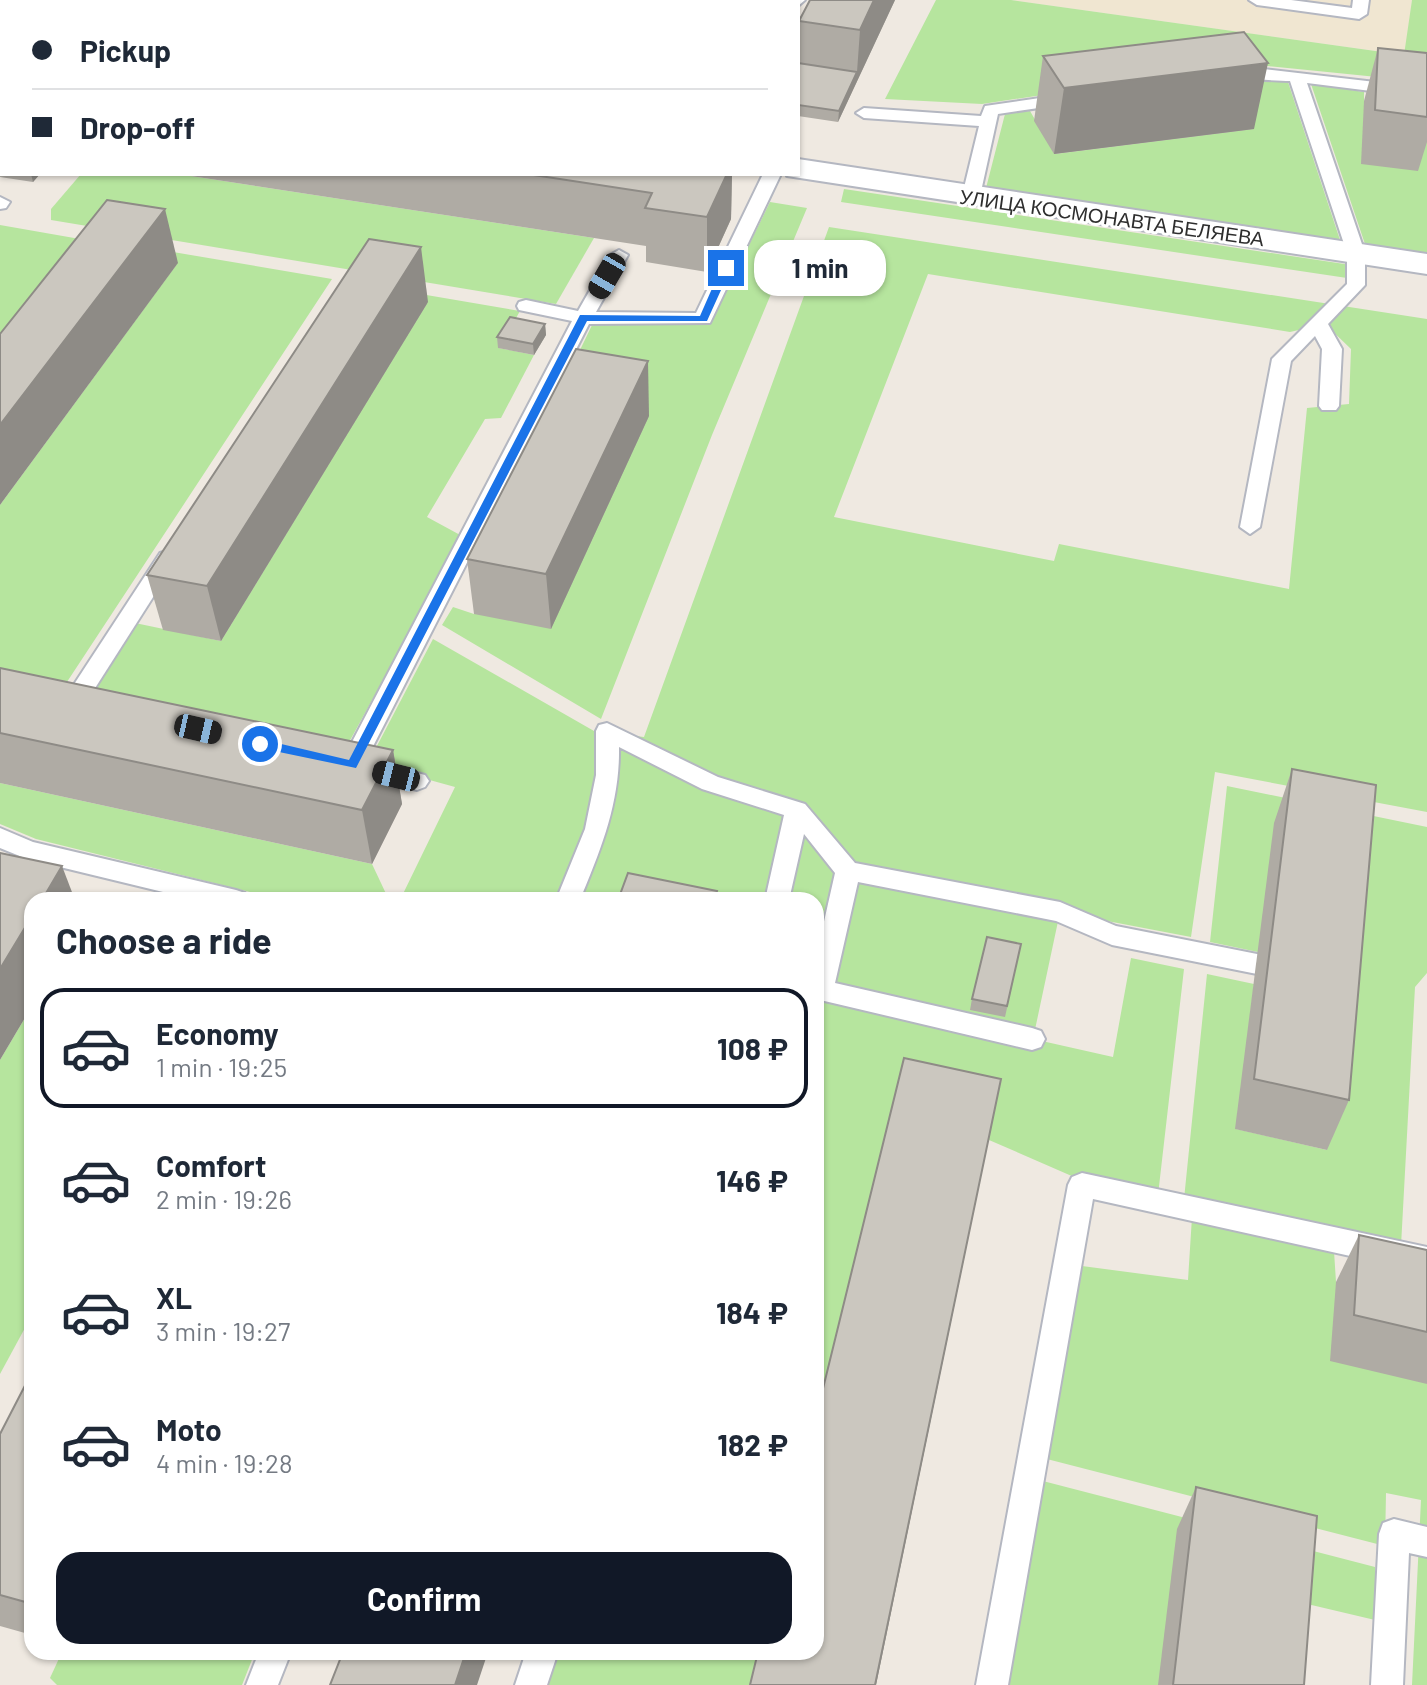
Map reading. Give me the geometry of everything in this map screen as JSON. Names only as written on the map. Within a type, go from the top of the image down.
[{"type":"street","name":"УЛИЦА КОСМОНАВТА БЕЛЯЕВА","points":[[800,169],[1427,264]]},
{"type":"lane","points":[[1257,0],[1359,14],[1361,0]]},
{"type":"lane","points":[[1217,77],[1247,72],[1427,93]]},
{"type":"lane","points":[[1250,527],[1282,359],[1356,285],[1356,253],[1297,77]]},
{"type":"lane","points":[[971,196],[991,110],[1081,97]]},
{"type":"lane","points":[[864,113],[990,122]]},
{"type":"lane","points":[[526,306],[583,318],[703,319],[742,217],[771,176]]},
{"type":"lane","points":[[417,781],[344,763],[619,255]]},
{"type":"lane","points":[[1318,324],[1332,349],[1329,406]]},
{"type":"lane","points":[[106,708],[68,699],[176,544]]},
{"type":"lane","points":[[571,892],[597,829],[608,775],[607,731],[710,783],[797,810],[848,871],[1060,912],[1112,935],[1257,964]]},
{"type":"lane","points":[[779,892],[797,810]]},
{"type":"lane","points":[[0,837],[20,860],[193,892]]},
{"type":"lane","points":[[824,977],[848,871]]},
{"type":"lane","points":[[824,991],[1032,1039]]},
{"type":"lane","points":[[992,1685],[1082,1185],[1427,1260]]},
{"type":"lane","points":[[1387,1685],[1394,1534],[1427,1542]]},
{"type":"lane","points":[[262,1685],[272,1660]]},
{"type":"lane","points":[[531,1685],[539,1660]]},
{"type":"shaded area","points":[[1011,0],[1412,0],[1405,55]]},
{"type":"green space","points":[[936,0],[1011,0],[1404,55],[1412,0],[1427,0],[1427,82],[1248,64],[982,104],[885,99]]},
{"type":"green space","points":[[1246,79],[1288,82],[1340,240],[986,188],[1005,114],[1030,111],[1055,154],[1253,129]]},
{"type":"green space","points":[[1311,84],[1364,92],[1364,101],[1427,137],[1427,253],[1365,244]]},
{"type":"green space","points":[[79,176],[191,176],[594,238],[556,304],[51,220],[51,209]]},
{"type":"green space","points":[[844,189],[1351,265],[1347,278],[841,202]]},
{"type":"green space","points":[[770,202],[807,208],[712,435],[601,719],[442,625],[453,607],[474,614],[555,402],[593,323],[710,324]]},
{"type":"green space","points":[[0,225],[97,242],[0,367]]},
{"type":"green space","points":[[829,227],[1427,319],[1427,812],[1215,772],[1191,937],[1060,912],[1033,1039],[1113,1057],[1131,958],[1184,969],[1158,1195],[1074,1177],[989,1140],[824,1436],[824,892],[404,892],[455,787],[368,763],[433,639],[594,731],[644,737]],"holes":[[[928,274],[1290,332],[1325,324],[1351,349],[1349,404],[1307,408],[1289,589],[1059,544],[1054,561],[834,517]]]},
{"type":"green space","points":[[120,243],[332,279],[63,688],[0,754],[0,505],[177,264]]},
{"type":"green space","points":[[362,284],[520,311],[499,348],[534,355],[501,418],[485,419],[427,517],[462,536],[342,755],[89,695],[135,623],[221,641],[427,302]]},
{"type":"green space","points":[[0,783],[372,864],[385,892],[250,892],[36,839],[0,824]]},
{"type":"green space","points":[[1227,786],[1427,827],[1427,973],[1415,987],[1401,1246],[1184,1199],[1207,974],[1254,984],[1236,1129],[1327,1150],[1258,952],[1210,942]]},
{"type":"green space","points":[[24,1020],[24,1330],[0,1374],[0,1060]]},
{"type":"green space","points":[[1192,1217],[1334,1251],[1336,1282],[1427,1384],[1427,1685],[1412,1685],[1421,1500],[1386,1493],[1385,1546],[1043,1458],[1082,1266],[1188,1280]]},
{"type":"green space","points":[[1039,1480],[1375,1567],[1375,1620],[1303,1603],[1158,1685],[1002,1685]]},
{"type":"green space","points":[[58,1660],[252,1660],[242,1685],[57,1685],[50,1678]]},
{"type":"green space","points":[[548,1660],[765,1660],[759,1685],[540,1685]]},
{"type":"building","points":[[810,0],[874,0],[860,30],[800,19]]},
{"type":"building","points":[[1244,32],[1268,63],[1064,88],[1043,56]]},
{"type":"building","points":[[1378,48],[1427,53],[1427,117],[1375,110]]},
{"type":"building","points":[[800,63],[857,72],[839,111],[800,105]]},
{"type":"building","points":[[540,176],[726,176],[707,217],[645,208],[652,193]]},
{"type":"building","points":[[107,200],[165,209],[0,425],[0,334]]},
{"type":"building","points":[[369,239],[421,247],[207,586],[147,575]]},
{"type":"building","points":[[510,317],[545,324],[533,344],[497,337]]},
{"type":"building","points":[[576,349],[648,361],[546,574],[467,559]]},
{"type":"building","points":[[0,668],[393,750],[362,810],[0,733]]},
{"type":"building","points":[[1292,769],[1376,785],[1349,1100],[1254,1079]]},
{"type":"building","points":[[0,853],[62,866],[47,892],[24,892],[24,929],[0,969]]},
{"type":"building","points":[[628,873],[717,891],[717,892],[621,892]]},
{"type":"building","points":[[987,937],[1021,944],[1007,1006],[972,999]]},
{"type":"building","points":[[904,1058],[1001,1079],[875,1685],[750,1685],[756,1660],[824,1660],[824,1384]]},
{"type":"building","points":[[1359,1235],[1427,1250],[1427,1332],[1354,1315]]},
{"type":"building","points":[[24,1388],[24,1602],[0,1595],[0,1434]]},
{"type":"building","points":[[1196,1487],[1317,1516],[1304,1685],[1173,1685]]},
{"type":"building","points":[[340,1660],[463,1660],[455,1685],[330,1685]]},
{"type":"route","points":[[260,744],[352,765],[583,318],[703,319],[726,268]]}]
